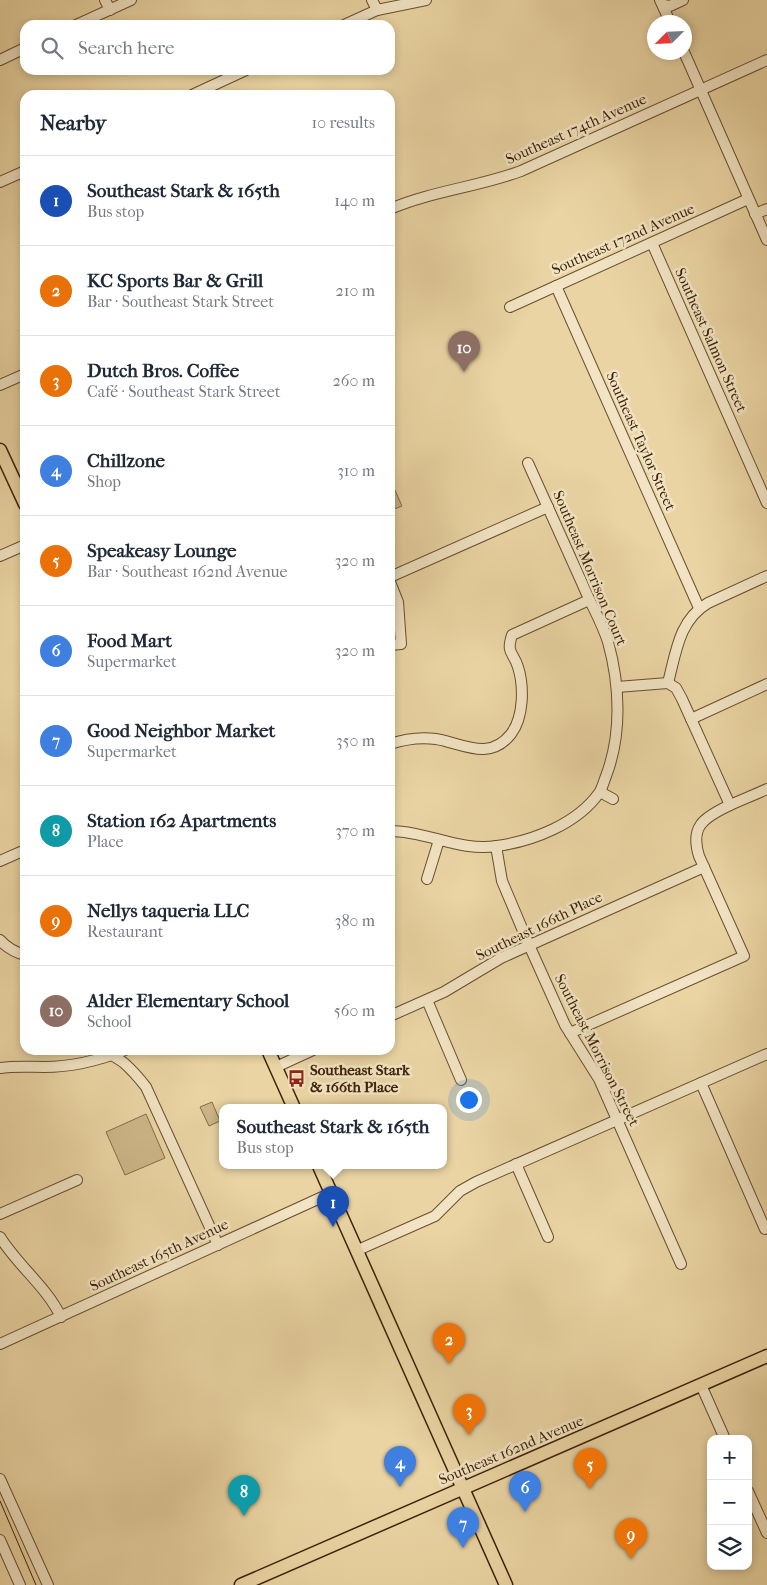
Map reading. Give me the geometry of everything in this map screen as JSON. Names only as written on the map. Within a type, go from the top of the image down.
[{"type":"main road","points":[[0,450],[20,493]]},
{"type":"main road","points":[[270,1055],[292,1104]]},
{"type":"main road","points":[[320,1169],[506,1585]]},
{"type":"main road","name":"Southeast 162nd Avenue","points":[[241,1585],[767,1356]]},
{"type":"street","points":[[84,20],[108,5],[131,0]]},
{"type":"street","points":[[352,20],[375,5],[426,0]]},
{"type":"street","points":[[662,3],[670,6],[682,0]]},
{"type":"street","points":[[662,3],[667,15]]},
{"type":"street","points":[[0,60],[20,50]]},
{"type":"street","points":[[688,60],[767,240]]},
{"type":"street","name":"Southeast 174th Avenue","points":[[395,208],[516,173],[767,60]]},
{"type":"street","points":[[210,90],[237,75]]},
{"type":"street","points":[[0,182],[20,173]]},
{"type":"street","name":"Southeast 172nd Avenue","points":[[510,307],[748,199]]},
{"type":"street","points":[[755,214],[767,209]]},
{"type":"street","name":"Southeast Salmon Street","points":[[652,243],[767,503]]},
{"type":"street","name":"Southeast Taylor Street","points":[[556,286],[699,608]]},
{"type":"street","points":[[0,385],[20,376]]},
{"type":"street","name":"Southeast Morrison Court","points":[[528,462],[607,640],[617,687],[615,738],[608,771],[600,792]]},
{"type":"street","points":[[395,575],[548,507]]},
{"type":"street","points":[[0,556],[20,547]]},
{"type":"street","points":[[668,683],[681,632],[699,608],[767,576]]},
{"type":"street","points":[[395,592],[400,613],[401,644],[395,644]]},
{"type":"street","points":[[395,742],[402,740],[434,739],[467,748],[482,749],[501,743],[513,732],[518,721],[521,698],[522,685],[520,674],[517,663],[508,646],[512,635],[589,600]]},
{"type":"street","points":[[617,687],[668,683],[676,688],[730,805]]},
{"type":"street","points":[[691,719],[767,684]]},
{"type":"street","points":[[570,1033],[744,956],[704,867],[696,846],[696,837],[698,828],[705,818],[767,789]]},
{"type":"street","points":[[395,832],[420,834],[475,847],[496,846],[527,840],[569,820],[587,806],[600,792],[613,799]]},
{"type":"street","points":[[427,880],[439,840]]},
{"type":"street","name":"Southeast Morrison Street","points":[[496,846],[502,881],[529,945],[570,1033],[592,1068],[617,1120],[681,1264]]},
{"type":"street","points":[[0,861],[20,852]]},
{"type":"street","name":"Southeast 166th Place","points":[[395,1014],[459,984],[501,958],[704,867]]},
{"type":"street","points":[[0,940],[7,947],[20,953]]},
{"type":"street","points":[[427,1000],[460,1080]]},
{"type":"street","points":[[358,1250],[435,1216],[467,1186],[767,1054]]},
{"type":"street","points":[[0,1068],[21,1066],[45,1067],[82,1063],[104,1055]]},
{"type":"street","points":[[112,1055],[133,1070],[146,1087],[218,1245]]},
{"type":"street","points":[[276,1066],[302,1055]]},
{"type":"street","points":[[45,1067],[45,1078]]},
{"type":"street","points":[[701,1083],[765,1229]]},
{"type":"street","points":[[516,1164],[548,1237]]},
{"type":"street","points":[[0,1214],[77,1180]]},
{"type":"street","name":"Southeast 165th Avenue","points":[[0,1344],[331,1193]]},
{"type":"street","points":[[0,1237],[21,1266],[46,1292],[60,1317]]},
{"type":"street","points":[[701,1385],[723,1435]]},
{"type":"street","points":[[0,1479],[48,1585]]},
{"type":"street","points":[[752,1500],[767,1533]]},
{"type":"street","points":[[0,1540],[20,1585]]},
{"type":"shaded area","points":[[395,490],[402,506],[395,509]]},
{"type":"shaded area","points":[[212,1102],[219,1121],[209,1126],[200,1107]]},
{"type":"shaded area","points":[[146,1114],[165,1158],[125,1175],[106,1132]]},
{"type":"tram line","points":[[0,1501],[36,1585]]},
{"type":"place","name":"Alder Elementary School","points":[[464,372]]},
{"type":"place","name":"Southeast Stark & 166th Place","points":[[296,1079]]},
{"type":"place","name":"Southeast Stark & 165th","points":[[333,1227]]},
{"type":"place","name":"KC Sports Bar & Grill","points":[[449,1364]]},
{"type":"place","name":"Dutch Bros. Coffee","points":[[469,1435]]},
{"type":"place","name":"Chillzone","points":[[400,1487]]},
{"type":"place","name":"Speakeasy Lounge","points":[[590,1489]]},
{"type":"place","name":"Food Mart","points":[[525,1512]]},
{"type":"place","name":"Station 162 Apartments","points":[[244,1516]]},
{"type":"place","name":"Good Neighbor Market","points":[[463,1548]]},
{"type":"place","name":"Nellys taqueria LLC","points":[[631,1559]]}]
